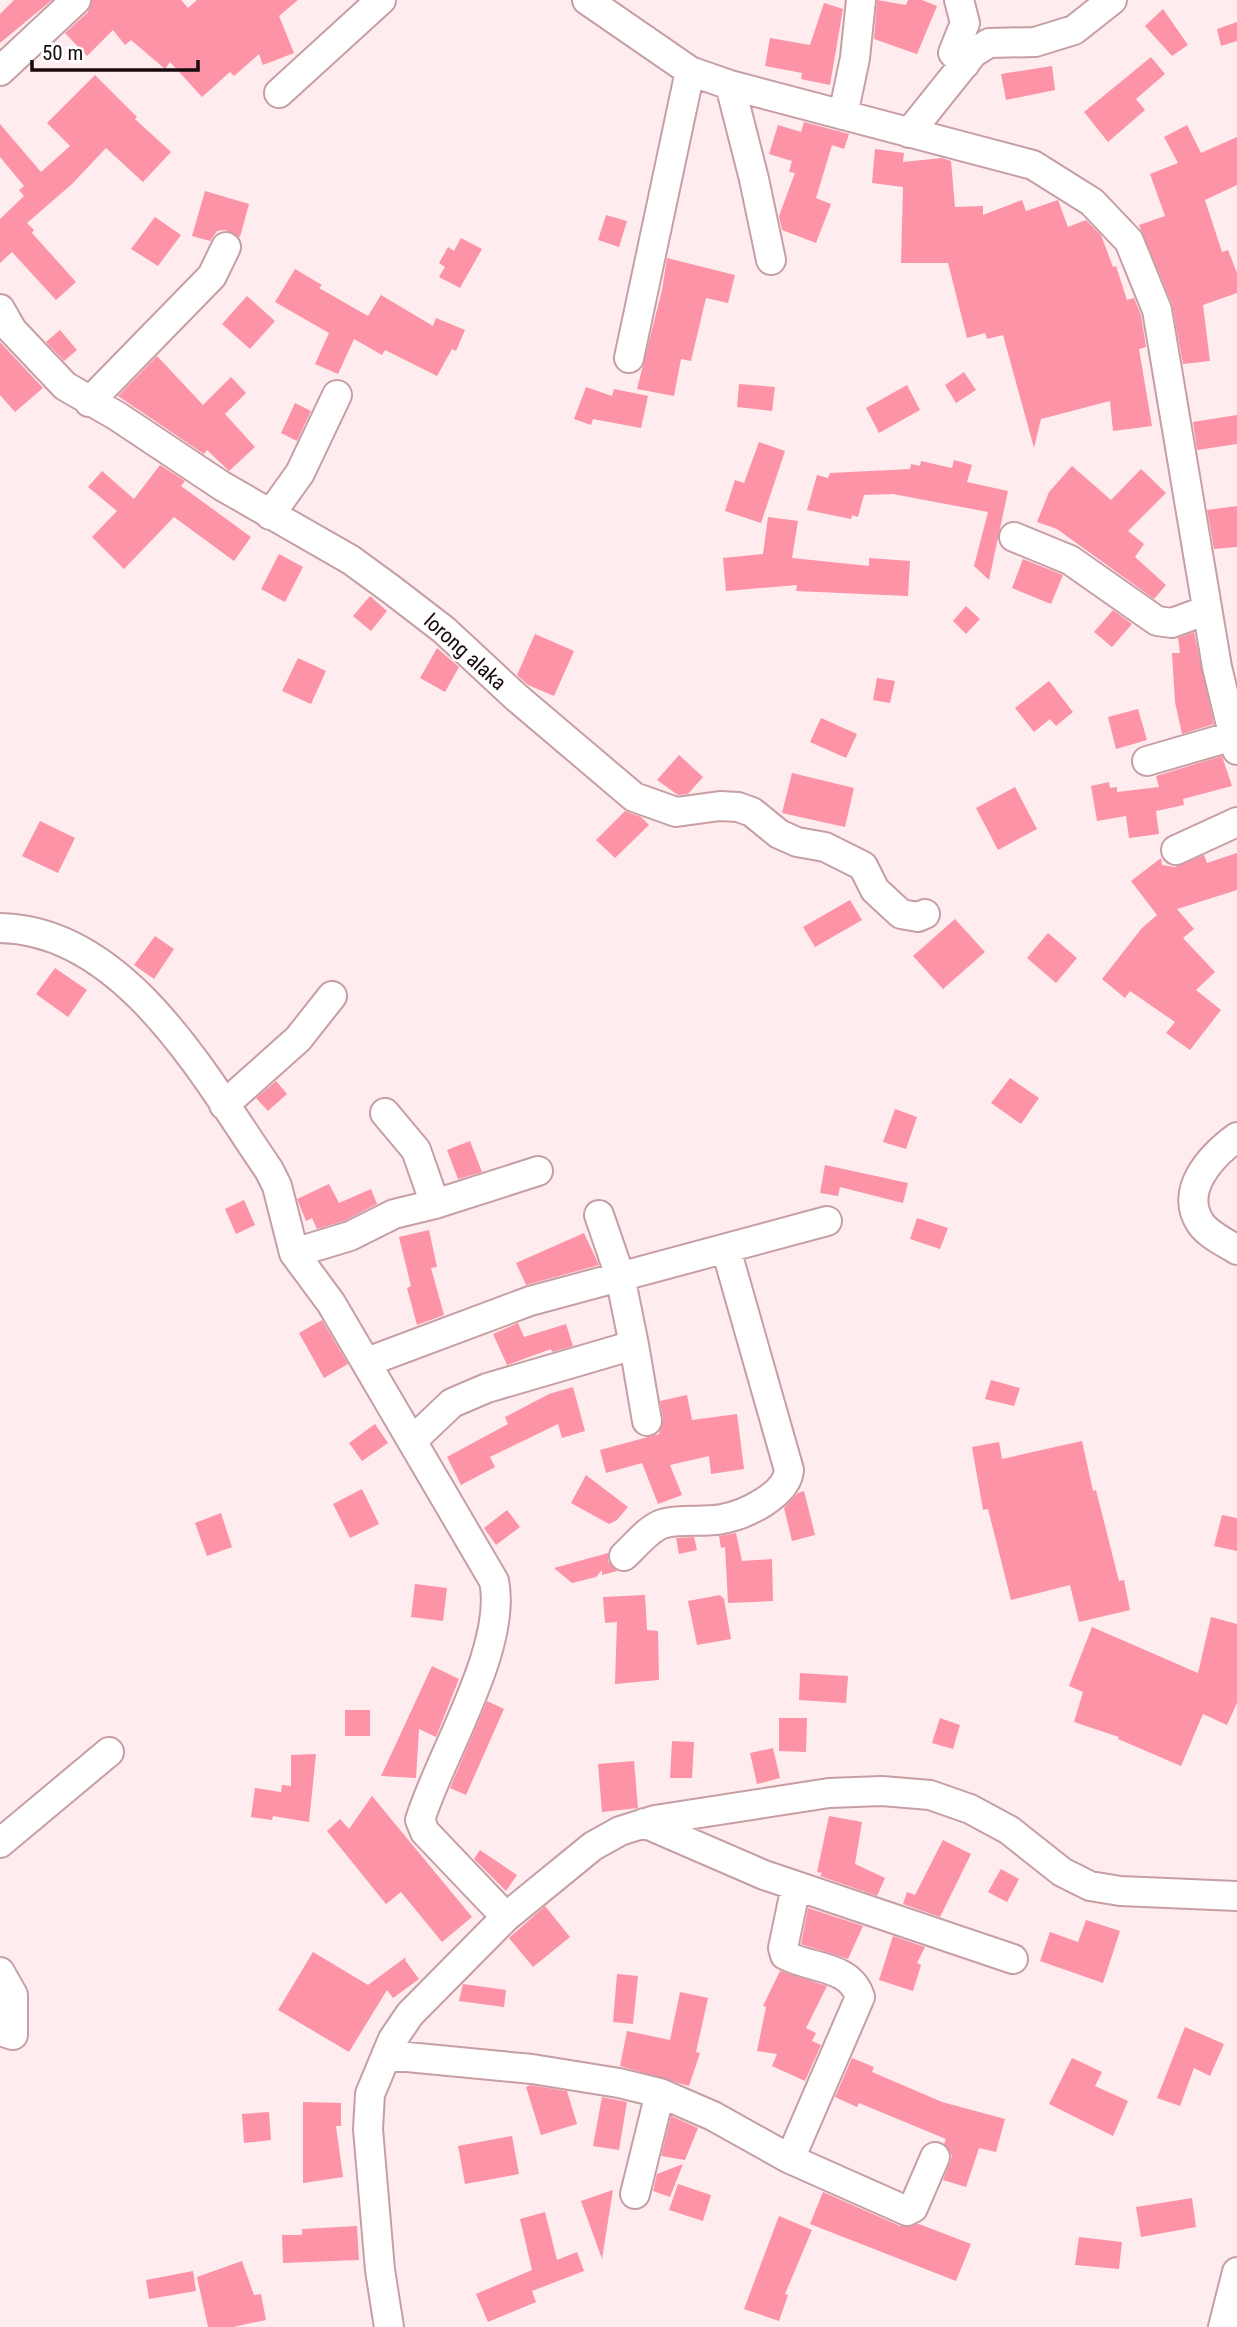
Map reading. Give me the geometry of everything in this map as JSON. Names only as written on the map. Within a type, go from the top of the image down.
[{"type":"street","points":[[0,71],[76,0]]},
{"type":"street","points":[[279,93],[381,0]]},
{"type":"street","points":[[587,0],[690,71],[730,85],[843,116],[1033,165],[1092,202],[1129,241],[1157,310],[1207,610],[1235,743],[1147,761]]},
{"type":"street","points":[[843,116],[855,58],[861,0]]},
{"type":"street","points":[[959,0],[965,23],[953,53],[965,64]]},
{"type":"street","points":[[909,133],[973,53],[989,43],[1035,42],[1074,30],[1112,0]]},
{"type":"street","points":[[629,358],[690,71]]},
{"type":"street","points":[[730,85],[771,260]]},
{"type":"street","points":[[89,402],[212,276],[226,247]]},
{"type":"street","name":"lorong alaka","points":[[4,326],[65,386],[117,416],[270,515],[351,561],[392,590],[444,630],[516,697],[634,797],[676,812],[720,806],[752,811],[779,834],[797,842],[825,847],[863,866],[874,890],[901,914],[918,917],[925,914]]},
{"type":"street","points":[[270,515],[300,473],[337,395]]},
{"type":"street","points":[[1014,537],[1070,560],[1157,621],[1166,624],[1207,610]]},
{"type":"street","points":[[1176,850],[1237,822]]},
{"type":"street","points":[[0,928],[38,934],[68,945],[96,960],[125,982],[180,1042],[277,1186],[294,1253],[317,1281],[367,1362],[494,1581],[498,1598],[493,1632],[455,1737],[420,1820],[425,1832],[506,1917]]},
{"type":"street","points":[[224,1105],[298,1039],[332,996]]},
{"type":"street","points":[[385,1113],[416,1150],[435,1204]]},
{"type":"street","points":[[1237,1137],[1212,1158],[1198,1180],[1193,1200],[1202,1226],[1237,1250]]},
{"type":"street","points":[[294,1253],[350,1236],[394,1214],[435,1204],[538,1171]]},
{"type":"street","points":[[599,1215],[620,1276],[647,1420]]},
{"type":"street","points":[[367,1362],[530,1301],[827,1221]]},
{"type":"street","points":[[624,1556],[661,1524],[734,1515],[778,1492],[788,1479],[789,1470],[726,1249]]},
{"type":"street","points":[[412,1440],[452,1404],[487,1388],[634,1345]]},
{"type":"street","points":[[0,1843],[109,1752]]},
{"type":"street","points":[[388,2327],[380,2270],[368,2129],[370,2094],[386,2055],[410,2014],[506,1917],[593,1846],[644,1823],[829,1793],[882,1791],[930,1795],[970,1809],[1009,1830],[1062,1872],[1090,1885],[1120,1891],[1237,1896]]},
{"type":"street","points":[[644,1823],[796,1886],[1013,1959]]},
{"type":"street","points":[[790,2159],[860,1997],[856,1985],[846,1976],[785,1955],[783,1948],[796,1886]]},
{"type":"street","points":[[0,1972],[13,1995],[12,2035],[0,2031]]},
{"type":"street","points":[[386,2055],[532,2069],[619,2083],[660,2093],[713,2116],[790,2159],[907,2211],[913,2208],[934,2157]]},
{"type":"street","points":[[635,2194],[660,2093]]},
{"type":"street","points":[[1229,2324],[1237,2272]]},
{"type":"building","points":[[14,0],[52,0],[0,43],[0,14]]},
{"type":"building","points":[[92,0],[181,0],[188,8],[197,0],[298,0],[279,16],[294,53],[263,65],[259,54],[234,76],[230,72],[202,97],[170,62],[165,69],[131,40],[125,45],[113,30],[87,56],[65,33],[88,12]]},
{"type":"building","points":[[877,0],[906,5],[908,0],[922,0],[937,6],[917,54],[874,39]]},
{"type":"building","points":[[824,3],[843,9],[830,85],[801,79],[802,73],[765,66],[770,38],[810,45]]},
{"type":"building","points":[[1163,9],[1188,45],[1172,56],[1145,26]]},
{"type":"building","points":[[1237,22],[1237,41],[1221,46],[1217,29]]},
{"type":"building","points":[[1151,57],[1165,74],[1136,99],[1145,110],[1108,142],[1084,112]]},
{"type":"building","points":[[1052,66],[1055,90],[1006,100],[1001,74]]},
{"type":"building","points":[[95,75],[137,117],[135,119],[171,152],[143,182],[106,148],[72,184],[27,223],[34,230],[32,233],[76,282],[56,300],[12,252],[0,263],[0,219],[24,196],[19,190],[24,186],[0,157],[0,124],[41,172],[70,146],[47,123]]},
{"type":"building","points":[[804,122],[849,134],[844,149],[832,145],[816,198],[831,204],[816,243],[782,230],[779,216],[795,173],[789,172],[792,161],[769,154],[778,125],[801,132]]},
{"type":"building","points":[[1187,125],[1201,153],[1237,137],[1237,185],[1205,200],[1222,252],[1228,250],[1237,273],[1237,293],[1203,305],[1210,361],[1183,364],[1172,304],[1139,225],[1165,216],[1150,174],[1178,163],[1164,137]]},
{"type":"building","points":[[875,149],[904,153],[903,162],[942,158],[951,161],[955,207],[983,206],[983,215],[1022,200],[1026,211],[1058,200],[1068,227],[1086,220],[1101,235],[1113,267],[1116,266],[1127,300],[1134,298],[1141,315],[1146,347],[1139,349],[1152,426],[1113,431],[1110,401],[1041,419],[1034,448],[1003,335],[987,339],[985,333],[967,338],[948,263],[901,263],[903,187],[872,183]]},
{"type":"building","points":[[205,191],[249,204],[240,237],[225,230],[217,231],[210,241],[192,236]]},
{"type":"building","points":[[606,215],[627,221],[619,247],[598,240]]},
{"type":"building","points":[[155,217],[181,235],[158,266],[131,249]]},
{"type":"building","points":[[461,238],[482,249],[460,288],[439,277],[445,267],[439,263],[448,247],[454,251]]},
{"type":"building","points":[[667,258],[735,275],[728,303],[706,298],[691,361],[681,359],[674,396],[637,389],[662,290]]},
{"type":"building","points":[[295,269],[322,285],[319,288],[368,316],[381,295],[433,326],[436,318],[465,330],[456,351],[452,349],[437,376],[385,350],[382,355],[354,339],[338,374],[315,364],[329,333],[275,302]]},
{"type":"building","points":[[247,296],[275,321],[250,349],[222,324]]},
{"type":"building","points":[[60,330],[77,350],[64,361],[46,342]]},
{"type":"building","points":[[0,342],[43,388],[15,412],[0,395]]},
{"type":"building","points":[[157,356],[203,405],[231,377],[246,393],[225,414],[255,447],[229,471],[207,450],[204,454],[118,396]]},
{"type":"building","points":[[964,372],[976,390],[956,403],[945,385]]},
{"type":"building","points":[[739,384],[775,387],[772,411],[737,407]]},
{"type":"building","points":[[907,385],[920,410],[879,433],[866,408]]},
{"type":"building","points":[[586,387],[612,396],[614,389],[648,396],[641,428],[593,419],[591,425],[574,419]]},
{"type":"building","points":[[295,403],[311,411],[297,441],[281,433]]},
{"type":"building","points":[[1237,415],[1237,444],[1197,450],[1193,422]]},
{"type":"building","points":[[759,442],[785,451],[761,523],[725,511],[735,480],[744,483]]},
{"type":"building","points":[[954,460],[972,465],[967,482],[1008,491],[989,580],[974,566],[988,512],[893,494],[864,495],[858,517],[852,515],[851,519],[807,510],[817,475],[828,478],[830,473],[910,469],[911,464],[920,466],[921,461],[952,468]]},
{"type":"building","points":[[160,465],[185,481],[181,486],[251,537],[234,561],[174,517],[124,569],[92,537],[117,511],[88,487],[102,471],[134,499]]},
{"type":"building","points":[[1072,466],[1111,500],[1141,469],[1166,493],[1128,531],[1144,544],[1135,557],[1166,585],[1154,599],[1057,529],[1037,522],[1049,492]]},
{"type":"building","points":[[1237,506],[1237,547],[1214,549],[1207,510]]},
{"type":"building","points":[[768,517],[798,521],[792,558],[869,566],[869,558],[910,561],[908,596],[796,591],[797,585],[726,591],[723,558],[763,554]]},
{"type":"building","points":[[279,554],[303,567],[285,602],[261,589]]},
{"type":"building","points":[[1023,559],[1063,575],[1051,604],[1012,588]]},
{"type":"building","points":[[370,596],[387,611],[371,631],[353,616]]},
{"type":"building","points":[[966,606],[980,619],[966,634],[953,621]]},
{"type":"building","points":[[1113,610],[1132,624],[1112,647],[1094,632]]},
{"type":"building","points":[[1194,632],[1214,724],[1182,734],[1175,702],[1172,653],[1180,653],[1178,638]]},
{"type":"building","points":[[535,634],[574,651],[554,696],[528,685],[517,675]]},
{"type":"building","points":[[437,648],[459,667],[445,692],[420,678]]},
{"type":"building","points":[[298,658],[326,671],[311,704],[282,691]]},
{"type":"building","points":[[877,678],[895,681],[890,703],[873,700]]},
{"type":"building","points":[[1049,681],[1073,712],[1056,726],[1050,719],[1034,732],[1015,708]]},
{"type":"building","points":[[1138,709],[1147,740],[1116,749],[1108,717]]},
{"type":"building","points":[[821,718],[857,734],[846,758],[810,742]]},
{"type":"building","points":[[679,755],[703,777],[688,794],[678,795],[657,780]]},
{"type":"building","points":[[1222,756],[1232,786],[1183,799],[1184,805],[1156,811],[1159,834],[1129,838],[1126,816],[1097,821],[1091,786],[1109,782],[1110,788],[1117,787],[1117,792],[1159,787],[1156,776]]},
{"type":"building","points":[[792,773],[854,788],[845,827],[782,813]]},
{"type":"building","points":[[1015,787],[1037,829],[998,850],[976,808]]},
{"type":"building","points":[[625,811],[641,817],[649,825],[615,858],[596,840]]},
{"type":"building","points":[[40,821],[75,838],[58,873],[22,856]]},
{"type":"building","points":[[1237,853],[1237,890],[1177,909],[1194,929],[1183,938],[1215,972],[1196,990],[1221,1010],[1190,1050],[1166,1033],[1175,1022],[1130,991],[1125,998],[1102,979],[1142,928],[1157,915],[1131,881],[1161,858],[1162,865],[1175,867],[1204,855],[1207,863]]},
{"type":"building","points":[[850,900],[862,920],[815,947],[803,927]]},
{"type":"building","points":[[955,919],[985,952],[943,989],[913,956]]},
{"type":"building","points":[[1048,933],[1077,958],[1056,983],[1027,958]]},
{"type":"building","points":[[155,936],[174,949],[154,979],[134,965]]},
{"type":"building","points":[[55,968],[87,990],[68,1017],[36,994]]},
{"type":"building","points":[[1010,1078],[1039,1098],[1021,1124],[991,1103]]},
{"type":"building","points":[[276,1081],[287,1094],[268,1111],[256,1098]]},
{"type":"building","points":[[895,1109],[917,1117],[906,1149],[883,1142]]},
{"type":"building","points":[[470,1141],[482,1172],[458,1179],[447,1150]]},
{"type":"building","points":[[825,1165],[908,1183],[903,1203],[840,1187],[838,1196],[820,1193]]},
{"type":"building","points":[[329,1184],[339,1203],[371,1189],[377,1204],[344,1221],[317,1229],[312,1218],[306,1221],[297,1199]]},
{"type":"building","points":[[244,1200],[255,1225],[236,1234],[225,1209]]},
{"type":"building","points":[[917,1218],[948,1228],[940,1249],[910,1239]]},
{"type":"building","points":[[429,1230],[437,1267],[431,1268],[444,1315],[417,1325],[407,1288],[411,1286],[399,1237]]},
{"type":"building","points":[[584,1233],[599,1265],[526,1285],[516,1263]]},
{"type":"building","points":[[322,1320],[348,1364],[324,1378],[299,1333]]},
{"type":"building","points":[[518,1323],[524,1337],[566,1324],[573,1346],[552,1352],[551,1349],[507,1365],[493,1334]]},
{"type":"building","points":[[991,1380],[1020,1388],[1014,1406],[985,1399]]},
{"type":"building","points":[[573,1387],[585,1431],[562,1438],[558,1424],[490,1457],[495,1467],[461,1485],[447,1457],[508,1424],[505,1417],[549,1394]]},
{"type":"building","points":[[687,1395],[692,1420],[737,1414],[744,1469],[711,1474],[709,1456],[670,1465],[682,1495],[658,1504],[642,1463],[606,1473],[600,1450],[659,1434],[663,1419],[660,1401]]},
{"type":"building","points":[[375,1424],[388,1443],[362,1461],[349,1443]]},
{"type":"building","points":[[1082,1441],[1093,1491],[1096,1490],[1119,1581],[1124,1580],[1130,1610],[1079,1622],[1070,1585],[1011,1600],[988,1509],[983,1510],[972,1447],[999,1442],[1002,1459]]},
{"type":"building","points":[[586,1475],[628,1507],[617,1520],[609,1524],[571,1503]]},
{"type":"building","points":[[362,1489],[379,1524],[350,1538],[333,1504]]},
{"type":"building","points":[[804,1491],[815,1535],[792,1541],[784,1508],[798,1493]]},
{"type":"building","points":[[507,1510],[520,1527],[496,1545],[484,1528]]},
{"type":"building","points":[[221,1513],[232,1547],[207,1556],[195,1523]]},
{"type":"building","points":[[1222,1515],[1237,1518],[1237,1551],[1214,1546]]},
{"type":"building","points":[[736,1533],[742,1561],[772,1559],[773,1601],[728,1603],[725,1547],[721,1548],[719,1536]]},
{"type":"building","points":[[694,1537],[697,1550],[679,1554],[676,1538]]},
{"type":"building","points":[[608,1553],[608,1561],[617,1571],[602,1575],[602,1570],[596,1577],[572,1583],[554,1568]]},
{"type":"building","points":[[415,1584],[447,1588],[443,1621],[411,1617]]},
{"type":"building","points":[[645,1595],[647,1630],[658,1631],[659,1680],[615,1684],[617,1622],[605,1623],[603,1597]]},
{"type":"building","points":[[720,1595],[724,1599],[731,1639],[697,1645],[688,1601]]},
{"type":"building","points":[[1211,1617],[1237,1624],[1237,1703],[1227,1725],[1203,1714],[1181,1766],[1118,1739],[1119,1737],[1074,1722],[1083,1692],[1069,1686],[1092,1627],[1198,1673]]},
{"type":"building","points":[[432,1666],[459,1679],[436,1737],[419,1729],[416,1778],[381,1776]]},
{"type":"building","points":[[800,1673],[848,1676],[846,1703],[799,1700]]},
{"type":"building","points":[[487,1701],[504,1709],[466,1795],[450,1788]]},
{"type":"building","points":[[345,1710],[370,1710],[370,1736],[345,1736]]},
{"type":"building","points":[[779,1718],[807,1718],[806,1752],[779,1751]]},
{"type":"building","points":[[940,1718],[960,1725],[953,1749],[932,1743]]},
{"type":"building","points":[[672,1741],[694,1742],[692,1778],[670,1778]]},
{"type":"building","points":[[773,1748],[780,1778],[757,1784],[750,1753]]},
{"type":"building","points":[[316,1754],[309,1822],[273,1816],[272,1820],[251,1817],[255,1788],[281,1792],[282,1785],[291,1786],[291,1755]]},
{"type":"building","points":[[634,1761],[638,1808],[602,1812],[598,1764]]},
{"type":"building","points":[[372,1796],[472,1917],[442,1942],[401,1892],[386,1904],[327,1831],[340,1819],[349,1829]]},
{"type":"building","points":[[829,1816],[862,1822],[855,1864],[885,1878],[877,1896],[820,1876],[822,1873],[817,1872]]},
{"type":"building","points":[[943,1840],[971,1854],[940,1917],[903,1904],[907,1892],[915,1895]]},
{"type":"building","points":[[480,1850],[517,1875],[506,1891],[474,1859]]},
{"type":"building","points":[[1001,1869],[1019,1879],[1007,1902],[988,1892]]},
{"type":"building","points":[[545,1906],[570,1937],[533,1967],[509,1938]]},
{"type":"building","points":[[808,1908],[863,1926],[848,1959],[801,1944]]},
{"type":"building","points":[[1086,1920],[1120,1931],[1103,1983],[1040,1961],[1050,1932],[1078,1942]]},
{"type":"building","points":[[893,1936],[925,1947],[917,1963],[921,1965],[913,1991],[879,1980]]},
{"type":"building","points":[[313,1952],[368,1985],[406,1957],[405,1960],[419,1979],[393,1998],[387,1990],[349,2052],[278,2010]]},
{"type":"building","points":[[780,1971],[827,1986],[806,2028],[816,2033],[812,2041],[821,2045],[805,2081],[772,2066],[777,2054],[757,2051],[766,2007],[763,2006]]},
{"type":"building","points":[[617,1974],[638,1976],[633,2024],[613,2022]]},
{"type":"building","points":[[463,1984],[506,1990],[504,2007],[459,2001]]},
{"type":"building","points":[[680,1992],[708,1998],[696,2052],[700,2053],[689,2086],[620,2066],[627,2031],[670,2040]]},
{"type":"building","points":[[1185,2027],[1224,2044],[1210,2076],[1194,2068],[1180,2106],[1157,2098]]},
{"type":"building","points":[[852,2058],[874,2067],[872,2072],[942,2102],[1005,2119],[996,2152],[979,2148],[966,2187],[943,2180],[952,2156],[944,2144],[946,2139],[859,2103],[857,2107],[835,2097]]},
{"type":"building","points":[[1072,2058],[1102,2072],[1095,2086],[1128,2101],[1113,2136],[1049,2104]]},
{"type":"building","points":[[530,2085],[567,2091],[577,2124],[541,2135],[526,2087]]},
{"type":"building","points":[[602,2097],[627,2102],[619,2150],[593,2146]]},
{"type":"building","points":[[303,2102],[341,2103],[341,2126],[336,2126],[343,2177],[303,2183]]},
{"type":"building","points":[[269,2112],[271,2140],[244,2143],[242,2114]]},
{"type":"building","points":[[671,2116],[698,2128],[685,2160],[661,2156]]},
{"type":"building","points":[[512,2136],[519,2174],[465,2184],[458,2146]]},
{"type":"building","points":[[683,2164],[670,2197],[653,2191],[657,2174]]},
{"type":"building","points":[[678,2184],[711,2195],[703,2221],[669,2210]]},
{"type":"building","points":[[613,2190],[602,2259],[581,2201]]},
{"type":"building","points":[[823,2192],[900,2226],[919,2224],[971,2244],[956,2281],[810,2224]]},
{"type":"building","points":[[1192,2198],[1196,2227],[1141,2237],[1136,2207]]},
{"type":"building","points":[[545,2212],[557,2260],[577,2252],[584,2271],[532,2291],[536,2302],[488,2322],[476,2294],[532,2270],[520,2219]]},
{"type":"building","points":[[779,2216],[812,2230],[785,2294],[788,2295],[779,2321],[744,2309]]},
{"type":"building","points":[[357,2226],[359,2260],[283,2263],[282,2235],[302,2235],[302,2229]]},
{"type":"building","points":[[1079,2237],[1122,2242],[1119,2269],[1075,2265]]},
{"type":"building","points":[[242,2261],[254,2295],[261,2294],[266,2320],[233,2327],[208,2327],[197,2277]]},
{"type":"building","points":[[193,2271],[196,2291],[149,2299],[146,2280]]}]
